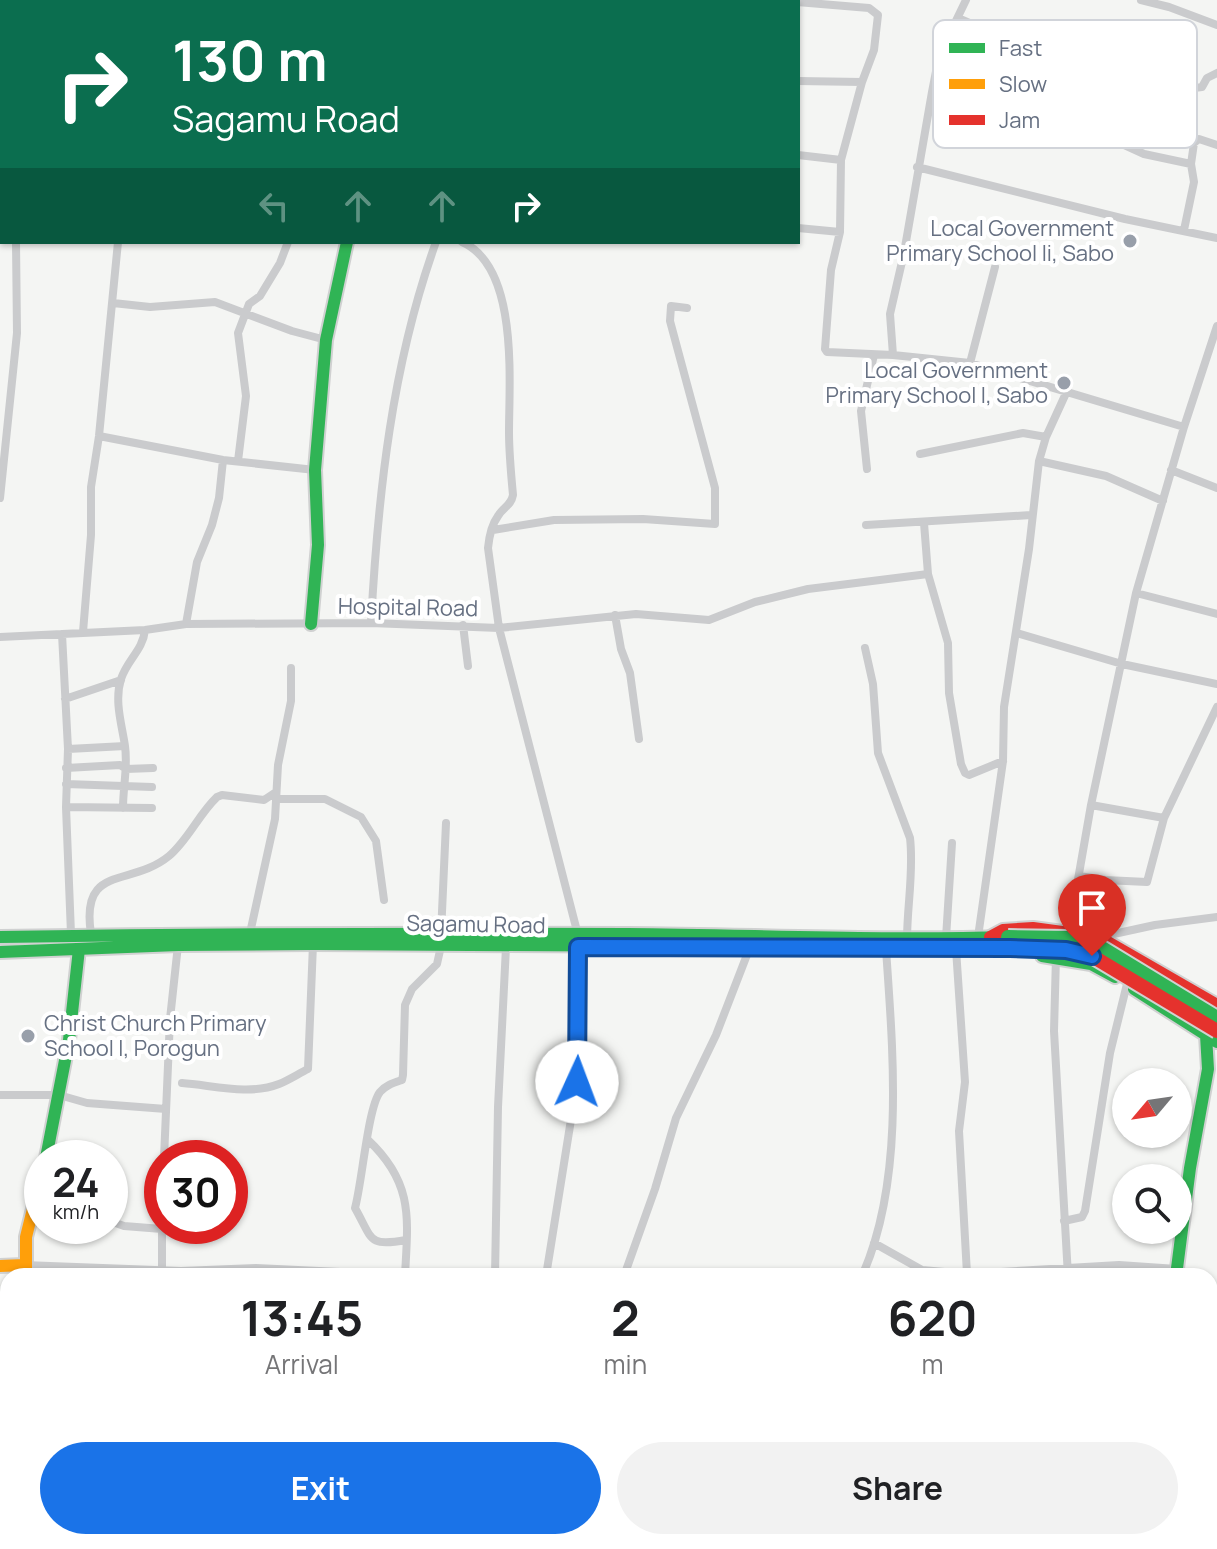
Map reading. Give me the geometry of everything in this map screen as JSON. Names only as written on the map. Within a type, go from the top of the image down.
[{"type":"main road","points":[[311,624],[318,545],[315,470],[326,340],[347,244]]},
{"type":"main road","points":[[1213,1043],[1127,984],[1091,964],[1056,956],[1007,954],[986,941],[1003,930],[1033,928],[1099,937],[1217,1005]]},
{"type":"main road","name":"Sagamu Road","points":[[0,952],[79,949],[128,940],[250,933],[441,940],[907,940],[951,944]]},
{"type":"main road","name":"Sagamu Road","points":[[0,937],[91,934],[178,945],[441,940],[506,947],[578,941],[886,949],[1009,942],[1092,956],[1213,1043]]},
{"type":"main road","name":"Sagamu Road","points":[[1009,942],[1068,938],[1097,945],[1217,1018]]},
{"type":"main road","points":[[50,1140],[69,1040],[79,949]]},
{"type":"main road","points":[[1178,1268],[1190,1168],[1217,1018]]},
{"type":"main road","points":[[25,1268],[26,1244]]},
{"type":"street","points":[[963,20],[958,18],[966,0]]},
{"type":"street","points":[[1141,0],[1217,25]]},
{"type":"street","points":[[800,1],[872,4],[878,15],[874,50],[841,160],[840,232],[831,270],[823,346],[827,352],[970,363],[1184,427]]},
{"type":"street","points":[[1197,88],[1202,87],[1207,78],[1217,73]]},
{"type":"street","points":[[800,81],[862,82]]},
{"type":"street","points":[[893,355],[890,314],[904,253],[933,87]]},
{"type":"street","points":[[1197,141],[1217,145]]},
{"type":"street","points":[[1131,148],[1144,154],[1191,164]]},
{"type":"street","points":[[1184,230],[1194,182],[1191,164],[1194,148]]},
{"type":"street","points":[[800,155],[841,160]]},
{"type":"street","points":[[917,167],[1125,219],[1217,238]]},
{"type":"street","points":[[800,228],[840,232]]},
{"type":"street","points":[[0,498],[3,441],[17,333],[16,244]]},
{"type":"street","points":[[83,632],[91,535],[91,487],[118,244]]},
{"type":"street","points":[[238,461],[246,396],[238,333],[249,304],[260,296],[280,263],[287,244]]},
{"type":"street","points":[[371,623],[379,503],[393,406],[409,330],[435,244]]},
{"type":"street","points":[[465,244],[485,259],[498,283],[510,344],[509,435],[513,495],[512,501],[498,516],[488,548],[499,628],[636,614],[709,620],[755,602],[808,589],[928,574]]},
{"type":"street","points":[[970,363],[995,267]]},
{"type":"street","points":[[113,303],[150,307],[215,302],[326,340]]},
{"type":"street","points":[[493,530],[554,520],[643,519],[715,524],[715,488],[670,321],[671,306],[687,308]]},
{"type":"street","points":[[1069,931],[1091,805],[1136,593],[1217,326]]},
{"type":"street","points":[[867,469],[861,411],[874,355]]},
{"type":"street","points":[[1206,356],[1217,360]]},
{"type":"street","points":[[986,941],[1003,761],[1004,707],[1017,633],[1031,515],[1039,461],[1046,437],[1067,391]]},
{"type":"street","points":[[920,454],[1023,433],[1046,437]]},
{"type":"street","points":[[99,436],[223,460],[315,470]]},
{"type":"street","points":[[186,624],[197,562],[219,498],[223,460]]},
{"type":"street","points":[[1039,461],[1106,476],[1163,501]]},
{"type":"street","points":[[1171,470],[1217,488]]},
{"type":"street","points":[[866,525],[1031,515]]},
{"type":"street","points":[[924,523],[928,574],[948,643],[949,693],[961,764],[969,775],[1003,761]]},
{"type":"street","points":[[1136,593],[1217,614]]},
{"type":"street","points":[[615,615],[621,649],[630,673],[639,739]]},
{"type":"street","name":"Hospital Road","points":[[0,637],[145,630],[186,624],[371,623],[499,628],[578,941],[577,1082],[547,1268]]},
{"type":"street","points":[[463,625],[468,666]]},
{"type":"street","points":[[123,808],[126,769],[119,717],[121,680],[144,642],[145,630]]},
{"type":"street","points":[[1017,633],[1122,664],[1217,684]]},
{"type":"street","points":[[62,634],[68,749],[66,807],[71,934]]},
{"type":"street","points":[[865,648],[873,684],[878,753],[910,838],[912,852],[907,940]]},
{"type":"street","points":[[250,933],[275,819],[278,765],[291,701],[291,668]]},
{"type":"street","points":[[65,699],[121,680]]},
{"type":"street","points":[[1079,876],[1147,882],[1164,818],[1217,707]]},
{"type":"street","points":[[68,749],[125,746]]},
{"type":"street","points":[[66,768],[120,765],[126,769],[153,768]]},
{"type":"street","points":[[66,784],[152,787]]},
{"type":"street","points":[[91,934],[89,900],[97,889],[158,864],[172,854],[217,797],[222,795],[264,800],[277,795],[299,801],[325,799],[361,817],[376,841],[384,900]]},
{"type":"street","points":[[264,800],[275,819]]},
{"type":"street","points":[[1091,805],[1164,818]]},
{"type":"street","points":[[66,807],[152,808]]},
{"type":"street","points":[[406,1240],[382,1244],[373,1241],[355,1208],[370,1120],[379,1093],[389,1084],[402,1080],[405,1005],[412,989],[437,964],[441,940],[446,823]]},
{"type":"street","points":[[952,843],[951,944],[965,1082],[959,1131],[967,1268]]},
{"type":"street","points":[[1099,937],[1155,925],[1217,917]]},
{"type":"street","points":[[182,1083],[261,1088],[277,1085],[308,1069],[313,944]]},
{"type":"street","points":[[165,1140],[170,1019],[178,945]]},
{"type":"street","points":[[495,1268],[498,1107],[506,947]]},
{"type":"street","points":[[627,1268],[676,1118],[716,1035],[750,947]]},
{"type":"street","points":[[865,1268],[885,1202],[890,1169],[892,1032],[886,949]]},
{"type":"street","points":[[1056,956],[1054,1031],[1067,1268]]},
{"type":"street","points":[[1064,1221],[1082,1217],[1085,1211],[1110,1053],[1127,984]]},
{"type":"street","points":[[0,1095],[59,1095],[87,1103],[166,1109]]},
{"type":"street","points":[[368,1140],[392,1166],[408,1209],[405,1268]]},
{"type":"street","points":[[874,1243],[918,1268]]},
{"type":"street","points":[[162,1244],[162,1268]]},
{"type":"street","points":[[1100,1268],[1119,1265],[1141,1268]]},
{"type":"traffic: fast","points":[[311,624],[318,545],[315,470],[326,340],[347,244]]},
{"type":"traffic: fast","points":[[0,937],[235,934],[1008,937]]},
{"type":"traffic: fast","points":[[1008,937],[1068,938],[1097,945],[1217,1018]]},
{"type":"traffic: fast","points":[[0,952],[178,945],[313,944],[1010,948]]},
{"type":"traffic: fast","points":[[50,1140],[69,1040],[79,949]]},
{"type":"traffic: fast","points":[[1042,956],[1091,964],[1115,977]]},
{"type":"traffic: fast","points":[[1134,989],[1217,1042]]},
{"type":"traffic: fast","points":[[1177,1268],[1190,1168],[1208,1069],[1206,1035],[1211,1027]]},
{"type":"traffic: slow","points":[[26,1244],[26,1268]]},
{"type":"traffic: slow","points":[[0,1266],[24,1265]]},
{"type":"traffic: jam","points":[[990,937],[1003,930],[1033,928],[1099,937],[1217,1005]]},
{"type":"traffic: jam","points":[[1010,948],[1066,950],[1092,956],[1217,1031]]},
{"type":"place","name":"Local Government Primary School Ii, Sabo","points":[[1130,241]]},
{"type":"place","name":"Local Government Primary School I, Sabo","points":[[1064,383]]},
{"type":"place","name":"Christ Church Primary School I, Porogun","points":[[28,1036]]},
{"type":"route","points":[[577,1082],[578,947],[1010,948],[1066,950],[1092,956]]}]
